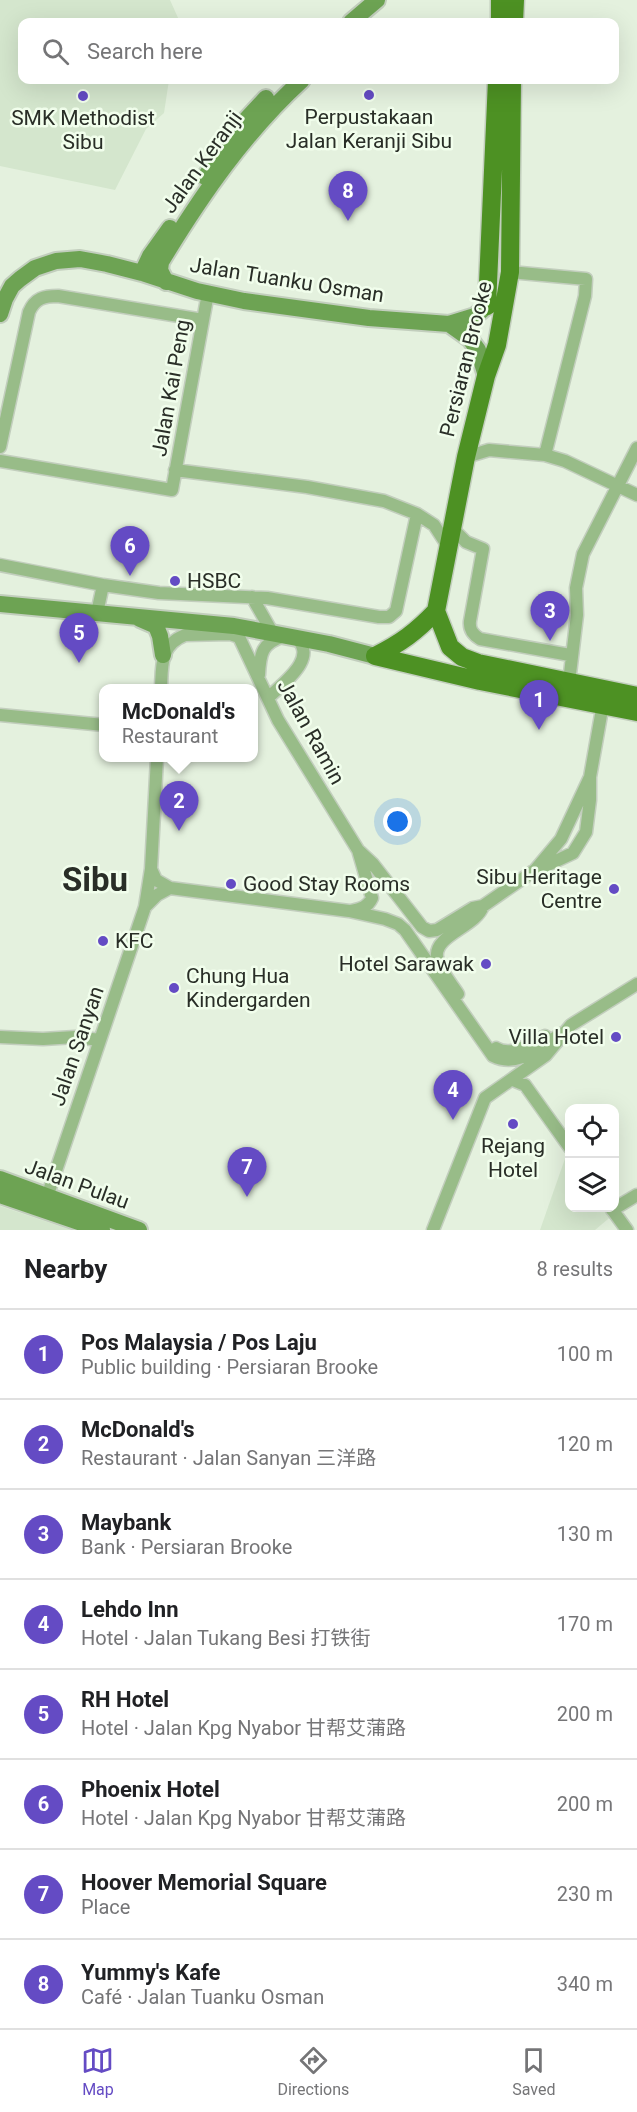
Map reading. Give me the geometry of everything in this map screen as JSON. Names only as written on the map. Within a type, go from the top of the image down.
[{"type":"main road","points":[[500,0],[500,18]]},
{"type":"main road","points":[[514,18],[515,0]]},
{"type":"main road","name":"Persiaran Brooke","points":[[487,306],[497,84]]},
{"type":"main road","name":"Persiaran Brooke","points":[[512,84],[510,272],[497,345],[486,376],[466,457],[436,611],[446,642],[462,657],[478,663],[568,682],[637,712]]},
{"type":"main road","points":[[375,656],[417,631],[436,611]]},
{"type":"main road","name":"Persiaran Brooke","points":[[375,656],[480,681],[604,698],[637,696]]},
{"type":"street","points":[[356,18],[378,0]]},
{"type":"street","points":[[372,18],[392,0]]},
{"type":"street","name":"Jalan Keranji","points":[[142,273],[150,256],[240,126],[282,84]]},
{"type":"street","name":"Jalan Keranji","points":[[166,282],[160,270],[161,262],[199,201],[270,109],[298,84]]},
{"type":"street","points":[[217,159],[222,161],[226,159],[248,138]]},
{"type":"street","name":"Jalan Tuanku Osman","points":[[0,314],[12,286],[35,268],[56,261],[80,259],[107,264],[166,282],[244,301],[369,318],[449,324]]},
{"type":"street","points":[[510,272],[586,279],[585,296],[545,455]]},
{"type":"street","name":"Jalan Kai Peng","points":[[0,461],[172,490],[208,293]]},
{"type":"street","points":[[0,447],[29,312],[38,299],[44,296],[58,296],[203,320]]},
{"type":"street","points":[[449,324],[475,316],[487,306]]},
{"type":"street","points":[[449,324],[470,339],[478,350],[486,376]]},
{"type":"street","points":[[568,682],[577,615],[576,588],[583,554],[637,448]]},
{"type":"street","points":[[466,457],[489,450],[545,455],[565,461],[637,495]]},
{"type":"street","points":[[176,470],[307,487],[384,501],[417,514],[434,525],[449,548]]},
{"type":"street","points":[[0,565],[103,585],[159,593],[252,597],[379,617],[393,615],[396,611],[417,514]]},
{"type":"street","points":[[453,529],[465,542],[483,549],[470,621],[471,631],[475,636],[480,639],[570,655]]},
{"type":"street","points":[[98,613],[103,585]]},
{"type":"street","points":[[252,597],[285,635],[300,641],[303,647],[301,665],[268,699]]},
{"type":"street","points":[[1,604],[234,626],[329,644],[375,656]]},
{"type":"street","points":[[130,616],[156,626],[163,655],[161,684]]},
{"type":"street","name":"Jalan Ramin","points":[[163,655],[172,644],[186,634],[230,634],[239,637],[244,643],[278,720],[358,850],[372,897],[369,904],[349,911]]},
{"type":"street","points":[[258,677],[260,657],[264,648],[273,640],[285,635]]},
{"type":"street","points":[[358,850],[373,864],[422,927],[429,931],[437,930],[473,908],[483,906],[535,870],[573,853],[583,840],[590,815],[590,777],[604,698]]},
{"type":"street","points":[[0,715],[99,725]]},
{"type":"street","name":"Jalan Sanyan","points":[[47,1197],[144,907],[150,870],[157,762]]},
{"type":"street","points":[[535,870],[561,839],[590,777]]},
{"type":"street","points":[[150,870],[156,880],[170,888],[349,911],[398,924],[405,930],[493,1056],[506,1061],[517,1060],[637,984]]},
{"type":"street","points":[[144,907],[157,895],[170,888]]},
{"type":"street","points":[[483,906],[475,918],[441,944],[437,956],[440,965],[464,1003],[496,1048],[502,1052],[510,1053],[559,1028],[567,1029]]},
{"type":"street","points":[[434,1230],[483,1103],[489,1094],[546,1055],[567,1029]]},
{"type":"street","points":[[0,1037],[43,1039],[75,1037],[100,1040]]},
{"type":"street","points":[[524,1070],[525,1085],[565,1141]]},
{"type":"street","points":[[509,1081],[513,1080],[525,1085]]},
{"type":"street","name":"Jalan Pulau","points":[[0,1179],[139,1230]]},
{"type":"street","name":"Jalan Pulau","points":[[0,1195],[102,1230]]},
{"type":"street","points":[[619,1205],[637,1195]]},
{"type":"street","points":[[614,1212],[627,1230]]},
{"type":"shaded area","name":"SMK Methodist Sibu","points":[[0,0],[170,0],[178,18],[18,18],[18,84],[168,84],[164,113],[146,129],[115,190],[0,166]]},
{"type":"shaded area","points":[[565,1159],[565,1212],[612,1212],[614,1214],[595,1230],[540,1230]]},
{"type":"shaded area","points":[[0,1206],[71,1230],[0,1230]]},
{"type":"place","name":"Perpustakaan Jalan Keranji Sibu","points":[[369,95]]},
{"type":"place","name":"SMK Methodist Sibu","points":[[83,96]]},
{"type":"place","name":"Yummy's Kafe","points":[[348,221]]},
{"type":"place","name":"Phoenix Hotel","points":[[130,576]]},
{"type":"place","name":"HSBC","points":[[175,581]]},
{"type":"place","name":"Maybank","points":[[550,641]]},
{"type":"place","name":"RH Hotel","points":[[79,663]]},
{"type":"place","name":"Pos Malaysia / Pos Laju","points":[[539,730]]},
{"type":"place","name":"McDonald's","points":[[179,831]]},
{"type":"place","name":"Good Stay Rooms","points":[[231,884]]},
{"type":"place","name":"Sibu Heritage Centre","points":[[614,889]]},
{"type":"place","name":"KFC","points":[[103,941]]},
{"type":"place","name":"Hotel Sarawak","points":[[486,964]]},
{"type":"place","name":"Chung Hua Kindergarden","points":[[174,988]]},
{"type":"place","name":"Villa Hotel","points":[[616,1037]]},
{"type":"place","name":"Lehdo Inn","points":[[453,1120]]},
{"type":"place","name":"Rejang Hotel","points":[[513,1124]]},
{"type":"place","name":"Hoover Memorial Square","points":[[247,1197]]},
{"type":"district","name":"Sibu","points":[[95,879]]}]
